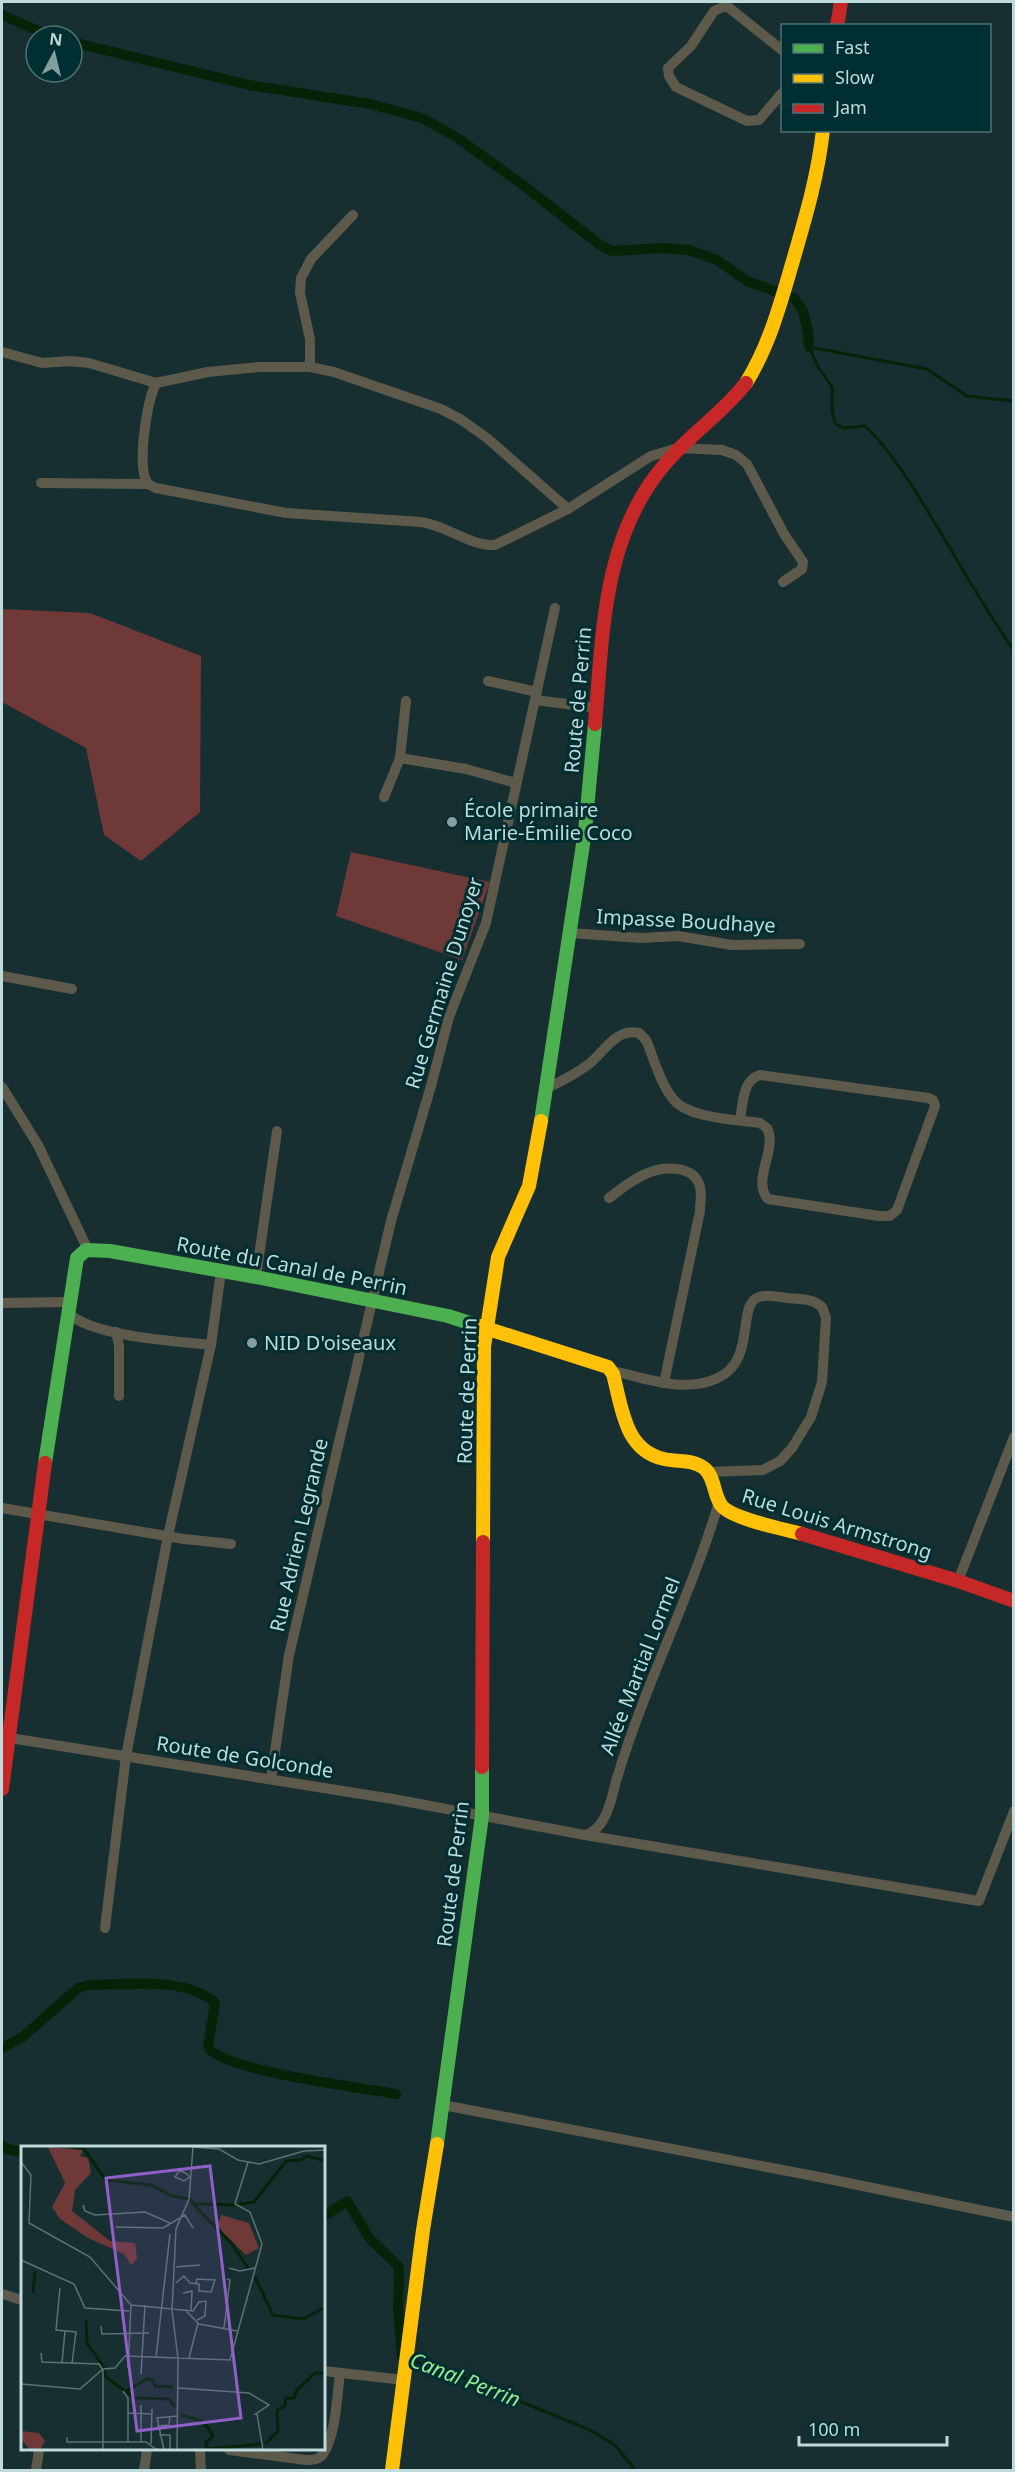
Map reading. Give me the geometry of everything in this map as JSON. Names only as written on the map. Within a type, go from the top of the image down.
[{"type":"main road","points":[[837,24],[841,2]]},
{"type":"main road","name":"Route de Perrin","points":[[392,2470],[423,2230],[443,2105],[482,1816],[483,1383],[486,1329],[498,1257],[529,1186],[547,1088],[585,831],[607,593],[616,549],[629,516],[648,484],[678,448],[745,384],[759,359],[780,302],[816,180],[823,132]]},
{"type":"main road","points":[[2,1789],[5,1737],[69,1308],[77,1258],[82,1252],[88,1250]]},
{"type":"main road","name":"Route du Canal de Perrin","points":[[88,1250],[110,1251],[256,1277],[448,1316],[486,1329]]},
{"type":"main road","points":[[486,1329],[599,1363],[610,1370],[626,1428],[634,1444],[653,1456],[698,1465],[709,1473]]},
{"type":"main road","name":"Rue Louis Armstrong","points":[[709,1473],[719,1502],[733,1514],[958,1581],[1014,1601]]},
{"type":"street","points":[[781,48],[728,8],[723,7],[714,11],[691,46],[668,68],[669,76],[676,87],[747,121],[759,120],[781,95]]},
{"type":"street","points":[[310,367],[310,339],[300,293],[301,278],[311,259],[352,215]]},
{"type":"street","points":[[2,352],[42,363],[70,361],[89,363],[156,382],[241,368],[310,367],[334,372],[441,409],[460,419],[487,438],[568,508]]},
{"type":"street","points":[[148,484],[144,476],[143,459],[150,400],[156,382]]},
{"type":"street","points":[[41,483],[148,484],[286,513],[429,523],[491,546],[503,543],[568,508],[651,456],[678,448],[722,450],[736,455],[747,464],[784,534],[803,562],[802,569],[783,582]]},
{"type":"street","name":"Rue Germaine Dunoyer","points":[[373,1301],[391,1221],[449,1017],[486,922],[555,608]]},
{"type":"street","points":[[488,681],[536,696],[598,708]]},
{"type":"street","points":[[384,796],[400,759],[406,701]]},
{"type":"street","points":[[400,759],[466,769],[516,783]]},
{"type":"street","name":"Impasse Boudhaye","points":[[569,933],[642,938],[678,936],[732,945],[800,944]]},
{"type":"street","points":[[2,976],[72,989]]},
{"type":"street","points":[[547,1088],[589,1064],[618,1036],[636,1032],[646,1040],[673,1100],[682,1107],[699,1113],[760,1124],[769,1130],[762,1186],[764,1195],[768,1199],[887,1216],[895,1212],[899,1205],[935,1106],[933,1100],[928,1098],[760,1075],[752,1078],[748,1084],[740,1120]]},
{"type":"street","points":[[2,1087],[48,1163],[88,1250]]},
{"type":"street","points":[[256,1277],[277,1131]]},
{"type":"street","points":[[609,1198],[646,1173],[663,1168],[686,1172],[693,1176],[700,1188],[700,1211],[664,1383]]},
{"type":"street","points":[[105,1928],[126,1756],[168,1536],[211,1345],[221,1271]]},
{"type":"street","points":[[610,1370],[679,1385],[717,1379],[733,1368],[744,1344],[749,1304],[758,1297],[812,1300],[823,1309],[826,1318],[822,1382],[811,1417],[792,1448],[780,1461],[763,1470],[709,1473]]},
{"type":"street","name":"Rue Adrien Legrande","points":[[271,1779],[291,1646],[373,1301]]},
{"type":"street","points":[[2,1303],[69,1308],[81,1322],[116,1332],[211,1345]]},
{"type":"street","points":[[116,1332],[119,1346],[119,1396]]},
{"type":"street","points":[[958,1581],[1014,1437]]},
{"type":"street","name":"Allée Martial Lormel","points":[[585,1835],[598,1828],[607,1812],[633,1726],[707,1541],[719,1502]]},
{"type":"street","points":[[2,1508],[168,1536],[231,1544]]},
{"type":"street","name":"Route de Golconde","points":[[5,1737],[271,1779],[585,1835],[979,1901],[1014,1811]]},
{"type":"street","points":[[443,2105],[819,2176],[1014,2217]]},
{"type":"street","points":[[2,2294],[21,2300]]},
{"type":"street","points":[[326,2371],[405,2373]]},
{"type":"street","points":[[326,2449],[330,2440],[340,2373]]},
{"type":"street","points":[[36,2470],[39,2451]]},
{"type":"street","points":[[144,2470],[147,2451]]},
{"type":"street","points":[[200,2451],[201,2470]]},
{"type":"street","points":[[237,2451],[306,2460],[319,2458],[325,2451]]},
{"type":"shaded area","points":[[2,609],[90,613],[201,656],[200,812],[141,861],[104,835],[86,748],[2,702]]},
{"type":"shaded area","points":[[351,852],[490,882],[462,960],[336,916]]},
{"type":"waterway","points":[[2,15],[24,25]]},
{"type":"waterway","points":[[84,45],[249,85],[370,104],[422,118],[456,137],[519,182],[600,245],[612,251],[662,248],[689,250],[717,260],[747,281],[794,298],[803,311],[809,347]]},
{"type":"waterway","points":[[1014,401],[967,396],[927,369],[809,347],[818,367],[832,387],[832,411],[835,423],[843,428],[865,426],[888,452],[917,494],[1014,651]]},
{"type":"waterway","points":[[2,2048],[24,2036],[78,1988],[89,1985],[120,1984],[172,1985],[203,1994],[215,2003],[208,2047],[219,2056],[265,2071],[396,2094]]},
{"type":"waterway","name":"Canal Perrin","points":[[2,2145],[7,2149],[21,2152]]},
{"type":"waterway","name":"Canal Perrin","points":[[326,2215],[347,2201],[370,2239],[399,2267],[398,2308],[402,2356]]},
{"type":"waterway","name":"Canal Perrin","points":[[412,2360],[456,2375],[590,2430],[615,2445],[635,2470]]},
{"type":"traffic: fast","points":[[541,1121],[585,831],[595,724]]},
{"type":"traffic: fast","points":[[45,1463],[77,1258],[86,1250],[110,1251],[256,1277],[448,1316],[479,1326]]},
{"type":"traffic: fast","points":[[437,2144],[482,1816],[482,1767]]},
{"type":"traffic: slow","points":[[746,383],[767,340],[783,295],[802,231],[818,164],[823,132]]},
{"type":"traffic: slow","points":[[483,1542],[484,1347],[498,1257],[529,1186],[541,1121]]},
{"type":"traffic: slow","points":[[479,1326],[608,1367],[613,1374],[627,1426],[640,1447],[664,1459],[689,1462],[704,1468],[710,1476],[721,1505],[735,1515],[802,1534]]},
{"type":"traffic: slow","points":[[392,2470],[423,2230],[437,2144]]},
{"type":"traffic: jam","points":[[837,24],[841,2]]},
{"type":"traffic: jam","points":[[595,724],[600,656],[609,588],[617,555],[629,523],[644,492],[665,464],[746,383]]},
{"type":"traffic: jam","points":[[2,1789],[45,1463]]},
{"type":"traffic: jam","points":[[802,1534],[958,1581],[1014,1601]]},
{"type":"traffic: jam","points":[[482,1767],[483,1542]]},
{"type":"place","name":"École primaire Marie-Émilie Coco","points":[[452,822]]},
{"type":"place","name":"NID D'oiseaux","points":[[252,1343]]}]
